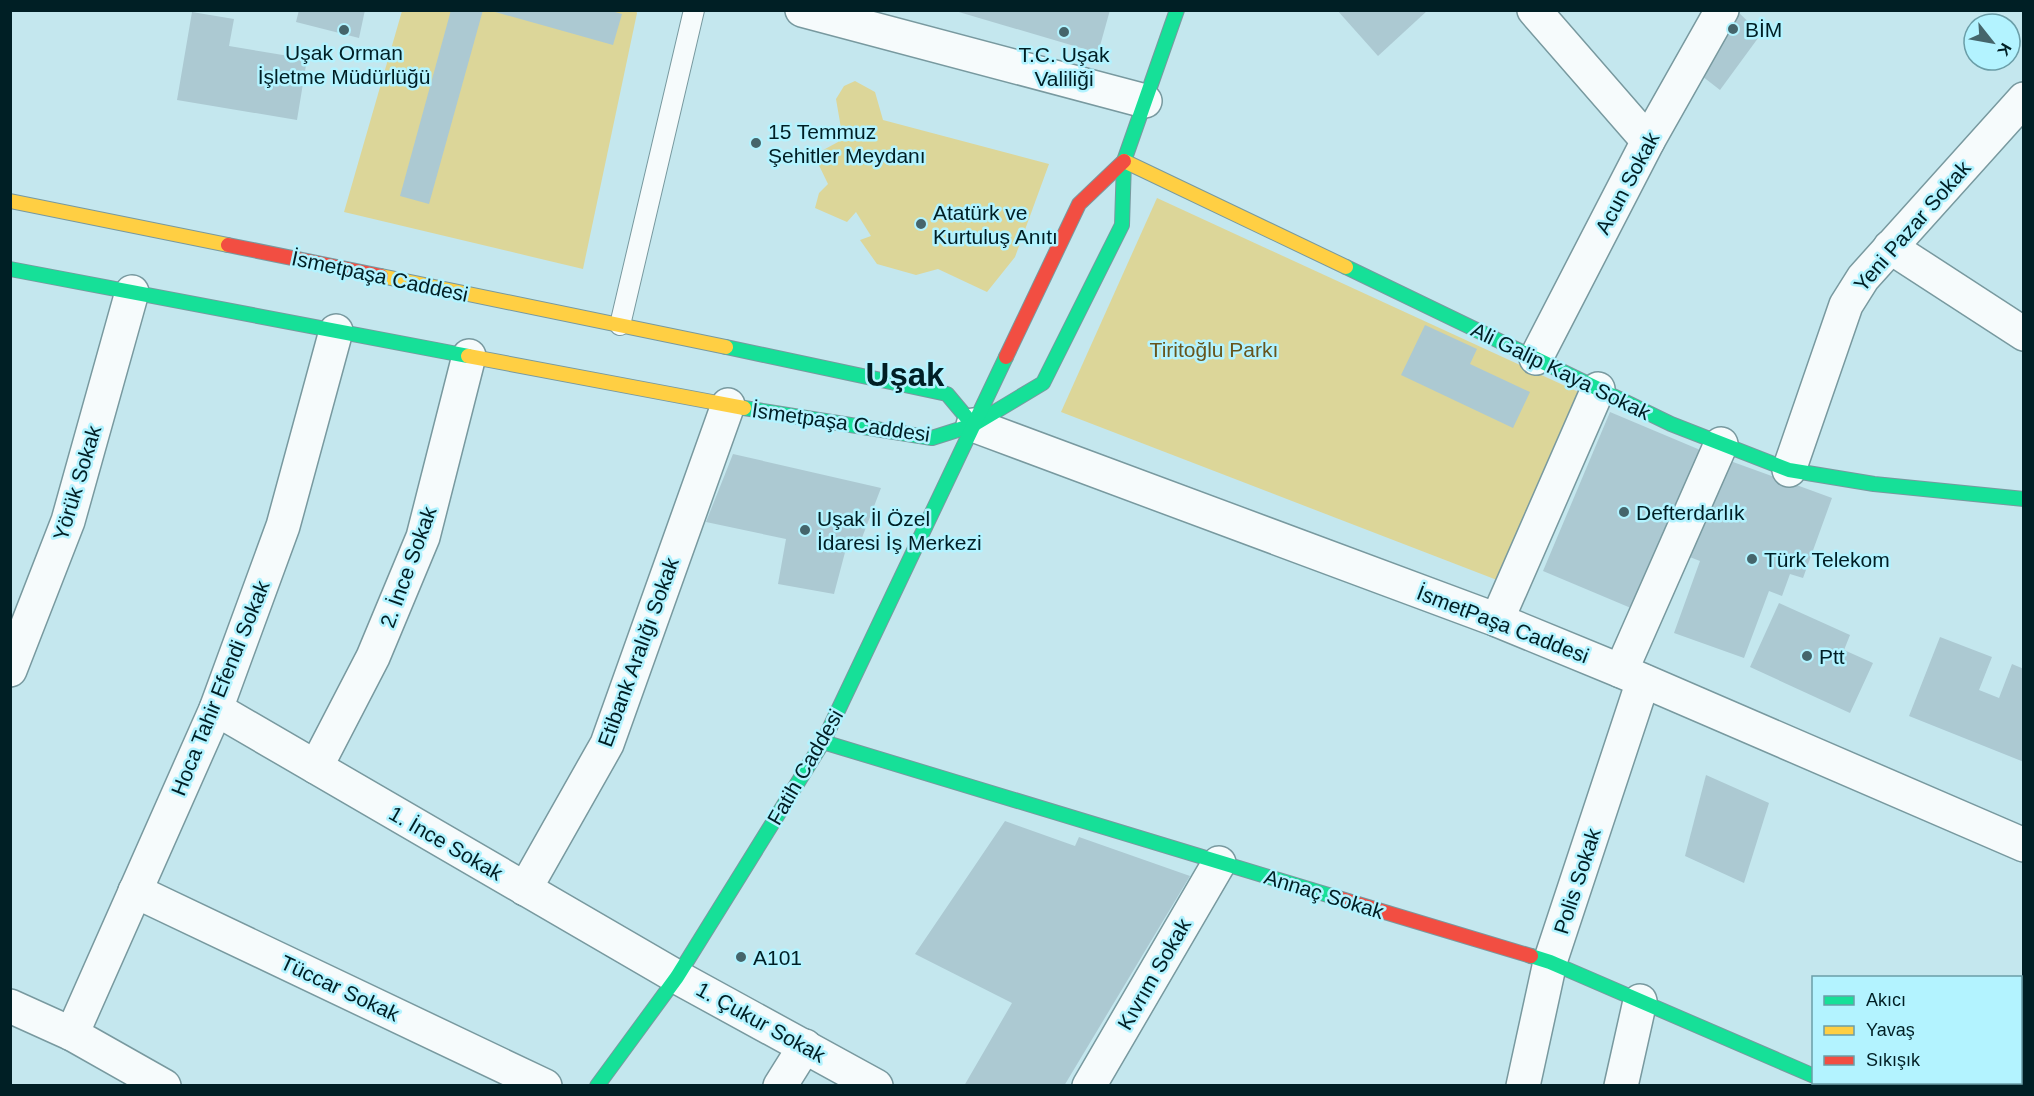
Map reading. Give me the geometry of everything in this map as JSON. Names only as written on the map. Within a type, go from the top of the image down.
[{"type":"main road","points":[[973,425],[1043,384],[1122,225],[1124,161],[1178,10]]},
{"type":"main road","name":"Ali Galip Kaya Sokak","points":[[1124,161],[1671,424],[1789,470],[1874,484],[2024,499]]},
{"type":"main road","name":"Fatih Caddesi","points":[[597,1086],[677,977],[824,742],[1079,204],[1124,161]]},
{"type":"main road","name":"İsmetpaşa Caddesi","points":[[10,201],[947,394],[973,425],[932,438],[728,405],[10,269]]},
{"type":"main road","name":"Annaç Sokak","points":[[824,742],[1550,962],[1812,1075]]},
{"type":"street","points":[[802,10],[1145,101]]},
{"type":"street","points":[[1534,10],[1648,141]]},
{"type":"street","name":"Acun Sokak","points":[[1536,358],[1648,141],[1722,10]]},
{"type":"street","name":"Yeni Pazar Sokak","points":[[1789,470],[1846,305],[1863,278],[2024,99]]},
{"type":"street","points":[[1890,247],[2024,334]]},
{"type":"street","name":"Yörük Sokak","points":[[10,670],[68,521],[132,292]]},
{"type":"street","name":"Hoca Tahir Efendi Sokak","points":[[72,1034],[216,709],[283,526],[336,331]]},
{"type":"street","name":"2. İnce Sokak","points":[[316,767],[373,657],[423,537],[469,356]]},
{"type":"street","points":[[1497,620],[1598,389]]},
{"type":"street","name":"Etibank Aralığı Sokak","points":[[525,889],[607,744],[728,405]]},
{"type":"street","name":"İsmetPaşa Caddesi","points":[[973,425],[1497,620],[2024,845]]},
{"type":"street","name":"Polis Sokak","points":[[1523,1086],[1550,962],[1632,676],[1721,444]]},
{"type":"street","name":"1. İnce Sokak","points":[[216,709],[677,977]]},
{"type":"street","name":"Kıvrım Sokak","points":[[1089,1086],[1219,862]]},
{"type":"street","name":"Tüccar Sokak","points":[[135,891],[545,1086]]},
{"type":"street","name":"1. Çukur Sokak","points":[[677,977],[876,1086]]},
{"type":"street","points":[[1621,1086],[1640,1001]]},
{"type":"street","points":[[10,1006],[72,1034],[164,1086]]},
{"type":"street","points":[[780,1086],[806,1046]]},
{"type":"lane","points":[[620,325],[694,10]]},
{"type":"green space","points":[[402,11],[636,11],[583,269],[344,212]]},
{"type":"green space","points":[[855,81],[875,92],[883,120],[1049,164],[1015,257],[987,292],[938,269],[916,275],[877,264],[860,240],[871,236],[856,212],[847,222],[815,208],[819,193],[828,184],[814,155],[838,142],[842,134],[836,99],[844,86]]},
{"type":"green space","name":"Tiritoğlu Parkı","points":[[1157,198],[1585,395],[1497,580],[1061,412]]},
{"type":"building","name":"Uşak Orman İşletme Müdürlüğü","points":[[299,10],[365,10],[359,38],[296,22]]},
{"type":"building","points":[[451,10],[483,10],[429,204],[400,196]]},
{"type":"building","points":[[488,10],[608,10],[622,14],[613,45]]},
{"type":"building","name":"T.C. Uşak Valiliği","points":[[952,10],[1110,10],[1098,53]]},
{"type":"building","points":[[1337,10],[1428,10],[1378,56]]},
{"type":"building","points":[[1736,10],[1761,34],[1720,90],[1693,69]]},
{"type":"building","points":[[192,12],[234,19],[229,46],[307,59],[297,120],[177,100]]},
{"type":"building","points":[[1425,325],[1477,349],[1470,364],[1530,392],[1513,428],[1401,375]]},
{"type":"building","name":"Defterdarlık","points":[[1610,412],[1705,452],[1638,611],[1543,571]]},
{"type":"building","name":"Uşak İl Özel İdaresi İş Merkezi","points":[[733,454],[881,488],[860,543],[848,541],[834,594],[778,584],[786,539],[706,522]]},
{"type":"building","name":"Türk Telekom","points":[[1722,458],[1832,498],[1803,578],[1790,574],[1782,596],[1769,591],[1744,658],[1674,633],[1700,561],[1687,556]]},
{"type":"building","name":"Ptt","points":[[1779,603],[1850,635],[1844,650],[1873,663],[1850,713],[1750,667]]},
{"type":"building","points":[[1940,637],[1992,657],[1979,690],[1999,698],[2012,664],[2024,669],[2024,762],[1909,716]]},
{"type":"building","points":[[1706,775],[1769,803],[1744,883],[1685,856]]},
{"type":"building","points":[[1005,821],[1075,846],[1079,837],[1190,876],[1064,1086],[964,1086],[1012,1003],[915,954]]},
{"type":"traffic: fast","points":[[744,408],[932,438],[973,425],[1043,383],[1122,225],[1124,161],[1177,10]]},
{"type":"traffic: fast","points":[[1346,267],[1671,424],[1789,470],[1874,484],[2024,499]]},
{"type":"traffic: fast","points":[[10,269],[468,356]]},
{"type":"traffic: fast","points":[[726,347],[947,394],[973,425]]},
{"type":"traffic: fast","points":[[597,1086],[677,977],[823,742],[1006,357]]},
{"type":"traffic: fast","points":[[823,742],[1338,898]]},
{"type":"traffic: fast","points":[[1531,956],[1550,962],[1812,1075]]},
{"type":"traffic: slow","points":[[1124,161],[1346,267]]},
{"type":"traffic: slow","points":[[10,201],[228,245]]},
{"type":"traffic: slow","points":[[381,276],[726,347]]},
{"type":"traffic: slow","points":[[468,356],[744,408]]},
{"type":"traffic: jam","points":[[1006,357],[1079,204],[1124,161]]},
{"type":"traffic: jam","points":[[228,245],[381,276]]},
{"type":"traffic: jam","points":[[1338,898],[1531,956]]},
{"type":"place","name":"BİM","points":[[1733,29]]},
{"type":"place","name":"Uşak Orman İşletme Müdürlüğü","points":[[344,30]]},
{"type":"place","name":"T.C. Uşak Valiliği","points":[[1064,32]]},
{"type":"place","name":"15 Temmuz Şehitler Meydanı","points":[[756,143]]},
{"type":"place","name":"Atatürk ve Kurtuluş Anıtı","points":[[921,224]]},
{"type":"place","name":"Defterdarlık","points":[[1624,512]]},
{"type":"place","name":"Uşak İl Özel İdaresi İş Merkezi","points":[[805,530]]},
{"type":"place","name":"Türk Telekom","points":[[1752,559]]},
{"type":"place","name":"Ptt","points":[[1807,656]]},
{"type":"place","name":"A101","points":[[741,957]]},
{"type":"district","name":"Uşak","points":[[905,374]]}]
